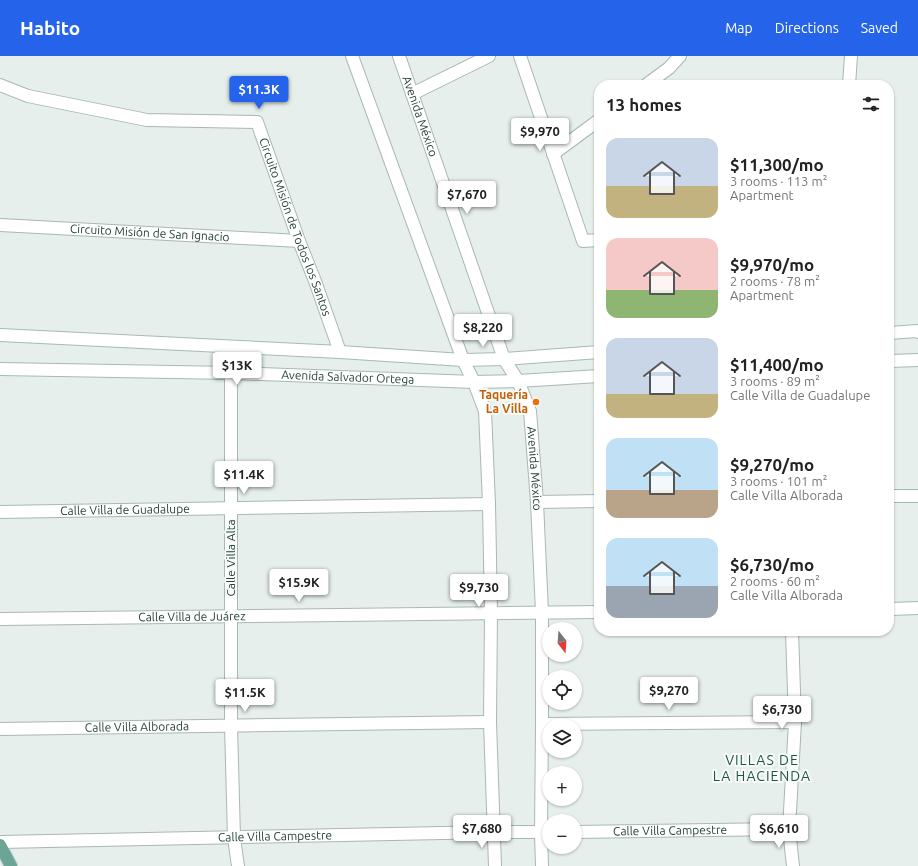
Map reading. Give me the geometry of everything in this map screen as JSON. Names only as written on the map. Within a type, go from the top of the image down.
[{"type":"main road","points":[[0,843],[11,866]]},
{"type":"street","points":[[352,56],[463,360],[474,382],[485,411],[489,504],[491,613],[490,722],[495,866]]},
{"type":"street","name":"Avenida México","points":[[399,56],[504,359],[518,381],[530,410],[537,502],[542,612],[542,718]]},
{"type":"street","points":[[412,94],[489,56]]},
{"type":"street","points":[[520,56],[583,241],[594,240]]},
{"type":"street","points":[[653,80],[669,68],[680,56]]},
{"type":"street","points":[[849,80],[851,56]]},
{"type":"street","name":"Circuito Misión de Todos los Santos","points":[[0,85],[28,96],[147,120],[258,122],[299,241],[340,352]]},
{"type":"street","points":[[553,154],[594,124]]},
{"type":"street","name":"Circuito Misión de San Ignacio","points":[[0,225],[299,241]]},
{"type":"street","points":[[894,333],[918,332]]},
{"type":"street","name":"Avenida Salvador Ortega","points":[[0,335],[340,352],[463,360],[504,359],[594,352]]},
{"type":"street","points":[[894,361],[918,360]]},
{"type":"street","name":"Avenida Salvador Ortega","points":[[0,369],[231,373],[474,382],[594,376]]},
{"type":"street","name":"Calle Villa Alta","points":[[231,373],[231,725],[234,838],[238,866]]},
{"type":"street","points":[[894,496],[918,496]]},
{"type":"street","points":[[537,502],[594,501]]},
{"type":"street","name":"Calle Villa de Guadalupe","points":[[0,512],[489,504]]},
{"type":"street","points":[[894,609],[918,608]]},
{"type":"street","name":"Calle Villa de Juárez","points":[[0,619],[594,612]]},
{"type":"street","points":[[792,636],[795,722],[789,830],[793,866]]},
{"type":"street","name":"Calle Villa Alborada","points":[[0,729],[490,722]]},
{"type":"street","points":[[582,724],[795,722]]},
{"type":"street","name":"Avenida México","points":[[543,758],[544,814]]},
{"type":"street","name":"Calle Villa Campestre","points":[[582,832],[789,830]]},
{"type":"street","name":"Calle Villa Campestre","points":[[0,843],[493,832],[542,833]]},
{"type":"street","name":"Avenida México","points":[[542,866],[543,854]]},
{"type":"place","name":"Taquería La Villa","points":[[536,402]]},
{"type":"district","name":"VILLAS DE LA HACIENDA","points":[[762,768]]}]
